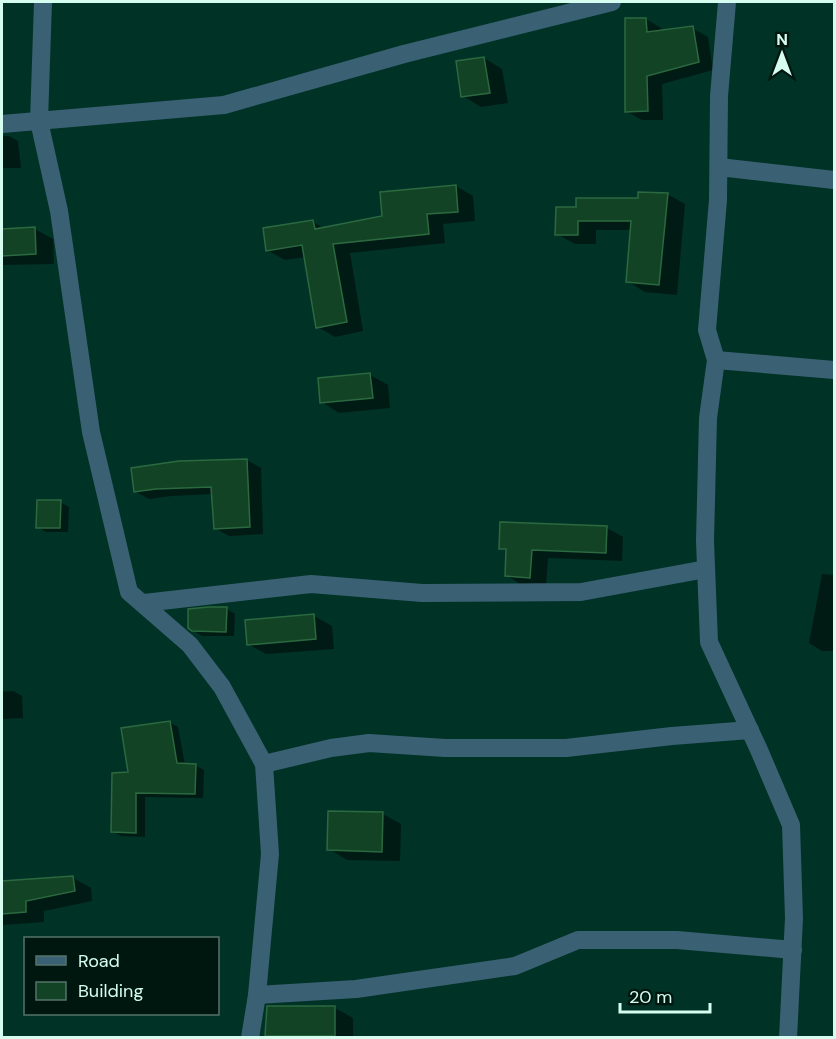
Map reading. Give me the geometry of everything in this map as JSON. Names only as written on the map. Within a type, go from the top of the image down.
[{"type":"street","points":[[43,2],[39,121],[59,212],[91,432],[129,592],[190,645],[222,687],[264,764],[270,854],[257,995],[250,1038]]},
{"type":"street","points":[[2,124],[224,105],[404,54],[612,2]]},
{"type":"street","points":[[727,2],[719,96],[718,200],[707,330],[716,360],[708,418],[706,569],[709,642],[791,825],[794,918],[788,1038]]},
{"type":"street","points":[[719,167],[834,180]]},
{"type":"street","points":[[716,360],[834,370]]},
{"type":"street","points":[[144,603],[311,584],[422,593],[581,592],[706,569]]},
{"type":"street","points":[[264,764],[331,748],[369,743],[446,748],[566,748],[750,730]]},
{"type":"street","points":[[257,995],[356,989],[515,966],[578,940],[677,940],[793,950]]},
{"type":"building","points":[[625,18],[646,18],[647,32],[693,26],[699,62],[647,76],[648,111],[625,112]]},
{"type":"building","points":[[484,57],[490,93],[461,97],[456,61]]},
{"type":"building","points":[[456,185],[458,212],[427,214],[429,234],[333,244],[347,322],[316,328],[302,245],[266,251],[263,228],[313,220],[315,229],[382,216],[380,192]]},
{"type":"building","points":[[638,192],[668,193],[659,285],[626,282],[631,221],[578,221],[578,235],[555,235],[556,207],[576,207],[576,198],[638,198]]},
{"type":"building","points":[[35,227],[36,254],[2,256],[2,229]]},
{"type":"building","points":[[370,373],[373,398],[320,403],[318,378]]},
{"type":"building","points":[[247,459],[250,527],[214,529],[211,487],[134,492],[131,468],[179,461]]},
{"type":"building","points":[[37,500],[61,500],[60,528],[36,528]]},
{"type":"building","points":[[500,522],[607,526],[606,553],[532,550],[530,578],[505,576],[506,549],[499,549]]},
{"type":"building","points":[[227,607],[226,632],[192,631],[188,628],[188,609]]},
{"type":"building","points":[[314,614],[316,639],[247,645],[245,620]]},
{"type":"building","points":[[170,721],[177,763],[196,764],[195,794],[136,793],[136,833],[111,832],[112,773],[128,772],[121,728]]},
{"type":"building","points":[[328,811],[383,812],[382,852],[327,850]]},
{"type":"building","points":[[73,876],[75,891],[26,901],[26,912],[2,914],[2,881]]},
{"type":"building","points":[[267,1006],[335,1006],[335,1036],[265,1036]]}]
